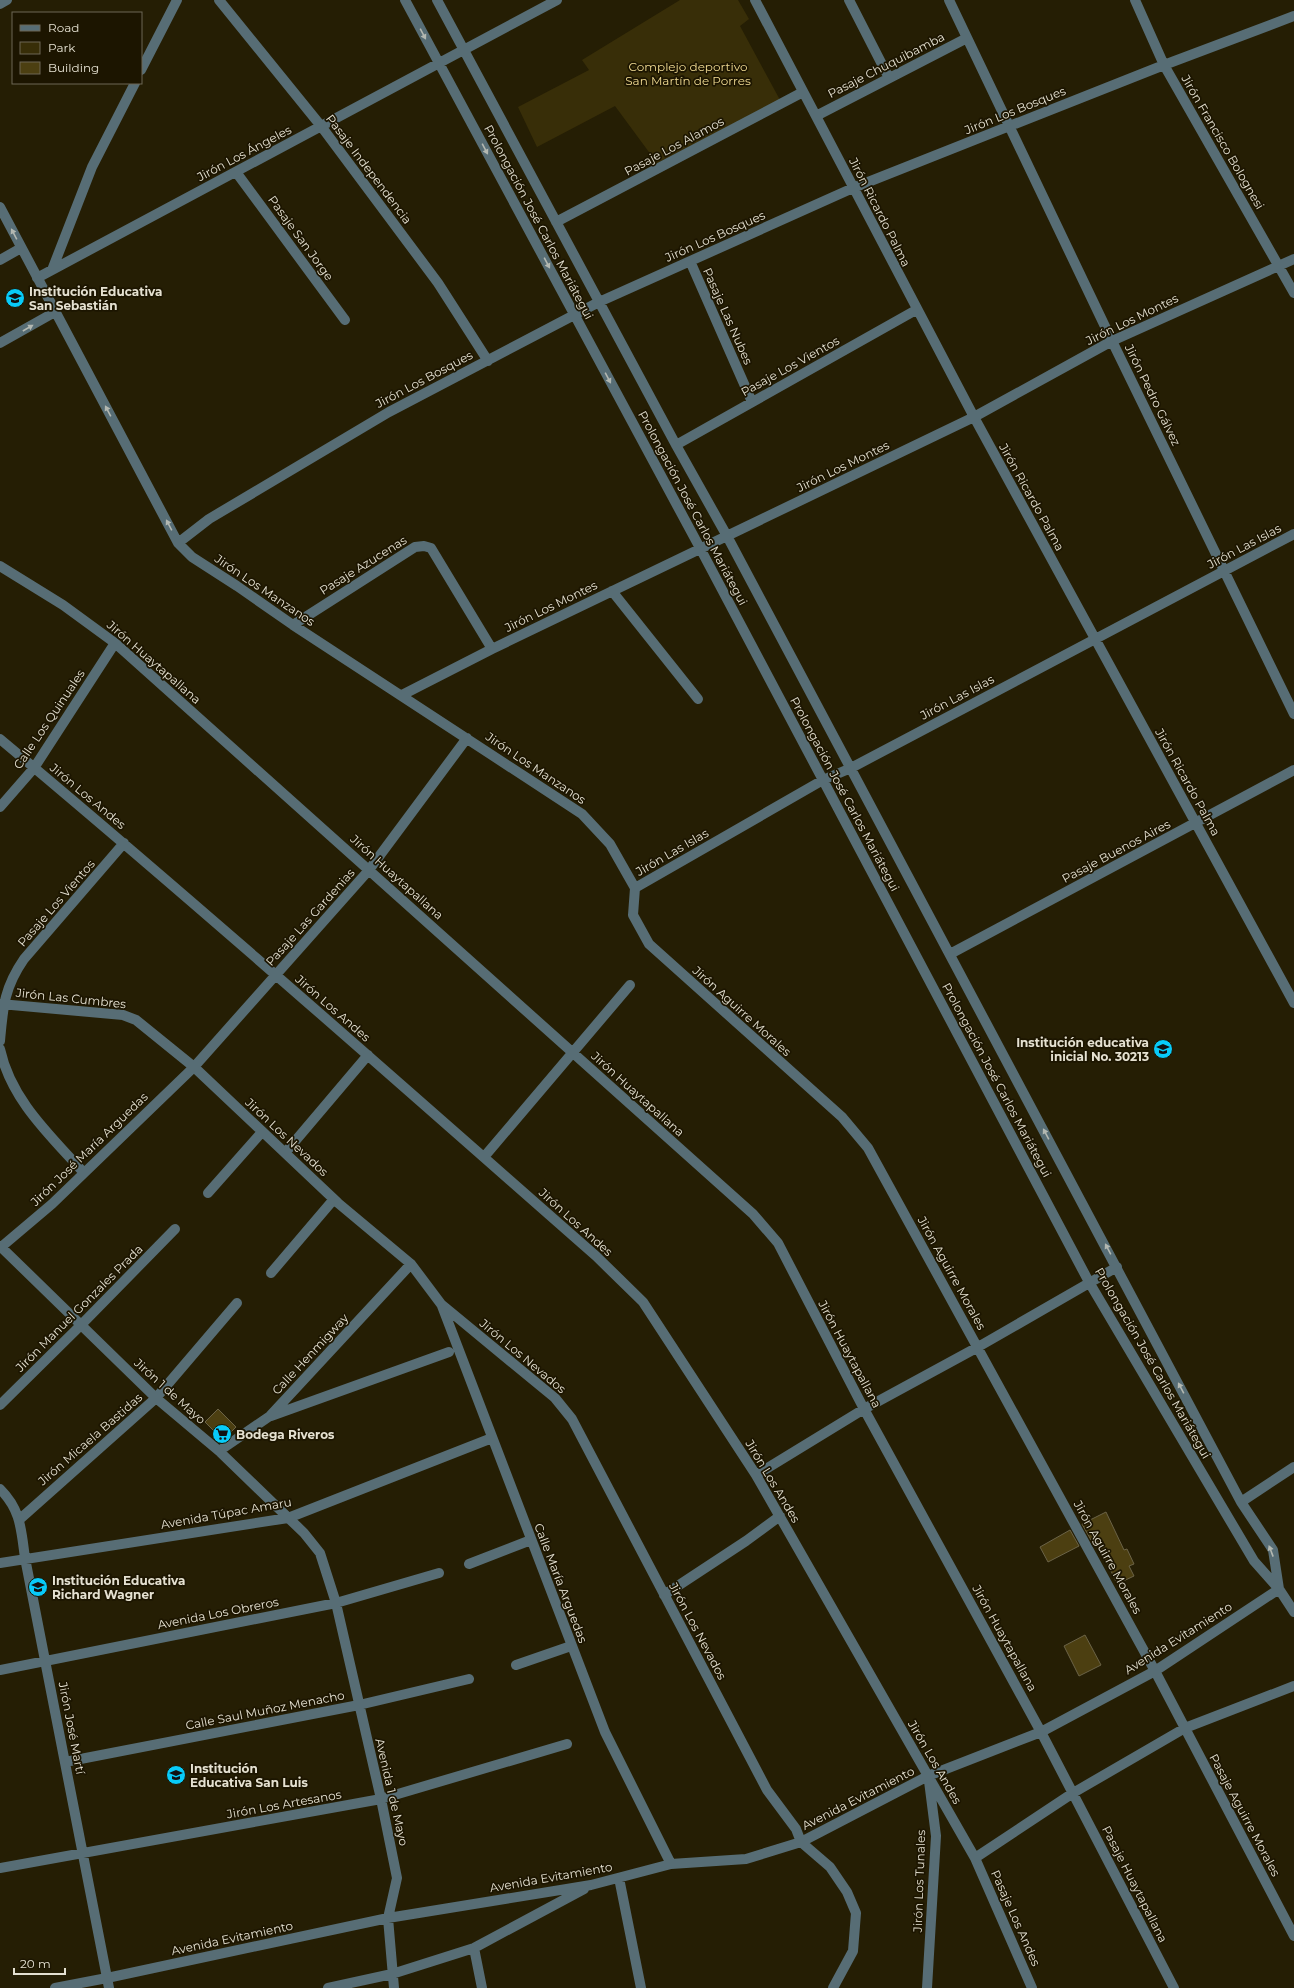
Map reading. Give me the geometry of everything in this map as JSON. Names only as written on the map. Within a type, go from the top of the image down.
[{"type":"street","points":[[0,4],[7,0]]},
{"type":"street","points":[[142,68],[177,0]]},
{"type":"street","name":"Pasaje Independencia","points":[[219,0],[321,126],[438,283],[488,361]]},
{"type":"street","name":"Prolongación José Carlos Mariátegui","points":[[405,0],[700,548],[1089,1282],[1254,1560],[1280,1589],[1294,1612]]},
{"type":"street","name":"Prolongación José Carlos Mariátegui","points":[[437,0],[676,445],[727,536],[1117,1266],[1241,1502],[1273,1550],[1280,1589]]},
{"type":"street","name":"Jirón Los Ángeles","points":[[37,278],[557,0]]},
{"type":"street","name":"Jirón Ricardo Palma","points":[[755,0],[854,188],[916,310],[1294,1003]]},
{"type":"street","points":[[849,0],[889,78]]},
{"type":"street","name":"Jirón Pedro Gálvez","points":[[949,0],[1112,341],[1294,714]]},
{"type":"street","name":"Jirón Francisco Bolognesi","points":[[1135,0],[1164,65],[1294,293]]},
{"type":"street","name":"Jirón Los Bosques","points":[[178,543],[209,519],[388,412],[599,302],[854,188],[1164,65],[1294,16]]},
{"type":"street","name":"Pasaje Chuquibamba","points":[[816,116],[967,38]]},
{"type":"street","points":[[52,270],[92,167],[134,84]]},
{"type":"street","name":"Pasaje Los Alamos","points":[[556,222],[803,92]]},
{"type":"street","name":"Pasaje San Jorge","points":[[236,172],[345,320]]},
{"type":"street","name":"Jirón Los Manzanos","points":[[0,207],[178,543],[192,557],[293,625],[582,814],[610,844],[635,888]]},
{"type":"street","points":[[0,260],[21,248]]},
{"type":"street","name":"Jirón Los Montes","points":[[402,695],[492,649],[974,417],[1112,341],[1294,259]]},
{"type":"street","name":"Pasaje Las Nubes","points":[[690,261],[752,402]]},
{"type":"street","name":"Pasaje Los Vientos","points":[[676,445],[916,310]]},
{"type":"street","points":[[0,343],[55,312]]},
{"type":"street","name":"Jirón Las Islas","points":[[635,888],[823,780],[851,768],[1294,534]]},
{"type":"street","name":"Pasaje Azucenas","points":[[293,625],[415,547],[424,546],[432,548],[492,649]]},
{"type":"street","name":"Jirón Huaytapallana","points":[[0,566],[63,605],[115,644],[753,1214],[778,1243],[864,1409],[1073,1793]]},
{"type":"street","points":[[612,591],[698,699]]},
{"type":"street","name":"Calle Los Quinuales","points":[[0,807],[34,768],[115,644]]},
{"type":"street","name":"Pasaje Las Gardenias","points":[[194,1067],[369,870],[467,738]]},
{"type":"street","name":"Jirón Los Andes","points":[[0,739],[124,843],[368,1055],[596,1256],[643,1302],[756,1474],[975,1858]]},
{"type":"street","name":"Pasaje Buenos Aires","points":[[950,954],[1294,770]]},
{"type":"street","name":"Pasaje Los Vientos","points":[[0,1041],[1,1004],[12,976],[124,843]]},
{"type":"street","name":"Jirón Aguirre Morales","points":[[635,888],[632,915],[648,944],[842,1117],[868,1148],[1185,1728]]},
{"type":"street","points":[[484,1157],[630,985]]},
{"type":"street","name":"Jirón Las Cumbres","points":[[1,1004],[123,1015],[136,1020],[194,1067]]},
{"type":"street","points":[[0,1049],[4,1067],[29,1113],[84,1172]]},
{"type":"street","points":[[285,1153],[368,1055]]},
{"type":"street","name":"Jirón Los Nevados","points":[[194,1067],[334,1199],[411,1264],[441,1304],[554,1398],[572,1419],[767,1790],[796,1830],[800,1842]]},
{"type":"street","name":"Jirón José María Arguedas","points":[[0,1247],[52,1204],[194,1067]]},
{"type":"street","points":[[208,1193],[262,1132]]},
{"type":"street","points":[[271,1273],[334,1199]]},
{"type":"street","name":"Jirón Manuel Gonzales Prada","points":[[0,1405],[81,1326],[175,1229]]},
{"type":"street","name":"Jirón 1 de Mayo","points":[[0,1247],[156,1398],[218,1451],[304,1533],[320,1553],[336,1603]]},
{"type":"street","name":"Calle Henmigway","points":[[218,1451],[270,1416],[411,1264]]},
{"type":"street","points":[[756,1474],[864,1409],[978,1347],[1117,1266]]},
{"type":"street","name":"Jirón Micaela Bastidas","points":[[20,1519],[156,1398],[237,1303]]},
{"type":"street","name":"Calle María Arguedas","points":[[441,1304],[605,1732],[671,1864]]},
{"type":"street","points":[[270,1416],[449,1352]]},
{"type":"street","name":"Avenida Túpac Amaru","points":[[0,1563],[288,1518],[492,1438]]},
{"type":"street","points":[[1241,1502],[1294,1467]]},
{"type":"street","name":"Jirón José Martí","points":[[0,1489],[10,1499],[20,1519],[25,1558],[108,1983]]},
{"type":"street","points":[[664,1595],[746,1541],[780,1516]]},
{"type":"street","points":[[469,1564],[531,1540]]},
{"type":"street","name":"Avenida Los Obreros","points":[[0,1670],[336,1603],[440,1573]]},
{"type":"street","name":"Avenida Evitamiento","points":[[55,1988],[108,1983],[388,1918],[591,1885],[671,1864],[746,1859],[800,1842],[928,1776],[1041,1732],[1155,1671],[1280,1589]]},
{"type":"street","name":"Avenida 1 de Mayo","points":[[336,1603],[358,1705],[381,1799],[397,1878],[388,1918],[394,1988]]},
{"type":"street","points":[[516,1665],[571,1646]]},
{"type":"street","name":"Calle Saul Muñoz Menacho","points":[[65,1762],[358,1705],[469,1679]]},
{"type":"street","points":[[975,1858],[1073,1793],[1185,1728],[1294,1686]]},
{"type":"street","name":"Pasaje Aguirre Morales","points":[[1185,1728],[1294,1936]]},
{"type":"street","name":"Jirón Los Artesanos","points":[[0,1868],[381,1799],[566,1744]]},
{"type":"street","name":"Jirón Los Tunales","points":[[927,1988],[936,1836],[928,1776]]},
{"type":"street","name":"Pasaje Huaytapallana","points":[[1073,1793],[1174,1988]]},
{"type":"street","points":[[800,1842],[830,1867],[847,1892],[856,1913],[854,1952],[833,1988]]},
{"type":"street","name":"Pasaje Los Andes","points":[[975,1858],[1032,1988]]},
{"type":"street","points":[[619,1878],[640,1988]]},
{"type":"street","points":[[328,1988],[392,1974],[474,1948],[591,1885]]},
{"type":"street","points":[[474,1948],[482,1988]]},
{"type":"green space","name":"Complejo deportivo San Martín de Porres","points":[[680,0],[738,0],[749,19],[740,26],[780,100],[657,163],[615,106],[537,147],[518,107],[589,70],[582,60]]},
{"type":"building","points":[[218,1409],[236,1427],[223,1440],[205,1422]]},
{"type":"building","points":[[1106,1512],[1124,1550],[1127,1549],[1134,1564],[1129,1566],[1134,1576],[1117,1584],[1096,1538],[1091,1540],[1082,1524]]},
{"type":"building","points":[[1070,1530],[1079,1546],[1048,1562],[1040,1547]]},
{"type":"building","points":[[1085,1635],[1101,1665],[1079,1676],[1064,1646]]},
{"type":"place","name":"Institución Educativa San Sebastián","points":[[15,298]]},
{"type":"place","name":"Institución educativa inicial No. 30213","points":[[1163,1049]]},
{"type":"place","name":"Bodega Riveros","points":[[222,1434]]},
{"type":"place","name":"Institución Educativa Richard Wagner","points":[[38,1587]]},
{"type":"place","name":"Institución Educativa San Luis","points":[[176,1775]]}]
